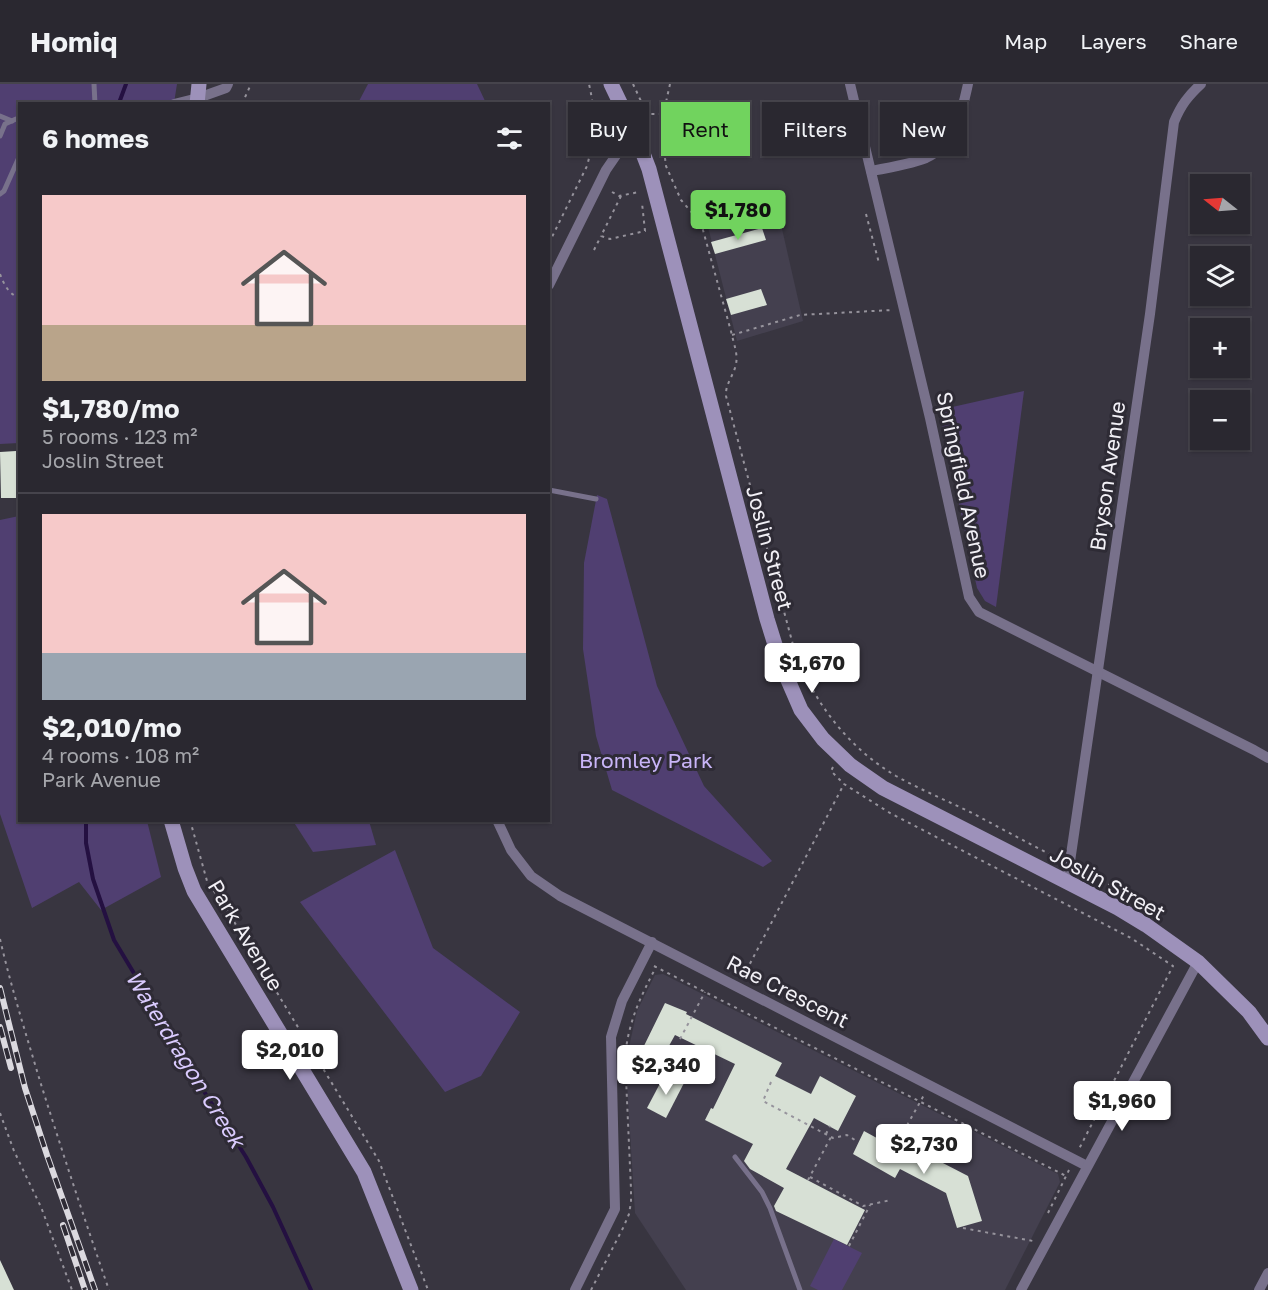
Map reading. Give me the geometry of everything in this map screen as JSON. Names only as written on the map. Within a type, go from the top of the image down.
[{"type":"street","points":[[179,102],[226,88],[228,84]]},
{"type":"street","name":"Joslin Street","points":[[611,84],[620,102]]},
{"type":"street","name":"Springfield Avenue","points":[[850,84],[930,418],[969,597],[979,612],[1268,758]]},
{"type":"street","points":[[871,171],[924,159],[947,143],[960,117],[968,84]]},
{"type":"street","name":"Bryson Avenue","points":[[1067,882],[1149,314],[1174,122],[1182,104],[1201,84]]},
{"type":"street","points":[[550,283],[606,170],[616,156]]},
{"type":"street","name":"Joslin Street","points":[[644,156],[767,618],[781,664],[801,710],[823,739],[842,758],[883,788],[1118,908],[1146,925],[1198,962],[1249,1012],[1268,1038]]},
{"type":"street","name":"Park Avenue","points":[[172,822],[184,868],[194,891],[364,1172],[411,1290]]},
{"type":"street","name":"Rae Crescent","points":[[498,822],[511,850],[531,876],[560,896],[1087,1166]]},
{"type":"street","points":[[575,1290],[615,1209],[611,1038],[622,1000],[651,942]]},
{"type":"street","points":[[1021,1290],[1198,962]]},
{"type":"street","points":[[1259,1290],[1268,1274]]},
{"type":"lane","points":[[94,84],[95,102]]},
{"type":"lane","points":[[0,116],[12,121]]},
{"type":"lane","points":[[0,136],[5,124],[18,120]]},
{"type":"lane","points":[[0,194],[18,159]]},
{"type":"lane","points":[[550,490],[596,500]]},
{"type":"lane","points":[[735,1157],[762,1192],[770,1208],[800,1290]]},
{"type":"path","points":[[243,102],[252,84]]},
{"type":"path","points":[[589,84],[592,102]]},
{"type":"path","points":[[633,84],[647,114],[661,114]]},
{"type":"path","points":[[666,102],[670,84]]},
{"type":"path","points":[[550,241],[587,166],[589,156]]},
{"type":"path","points":[[665,156],[666,166],[681,200],[701,223],[737,352],[734,373],[725,389],[726,396],[796,656],[809,685],[830,717],[854,744],[888,771],[1061,860]]},
{"type":"path","points":[[601,236],[610,238],[645,231],[641,191],[621,196],[612,192]]},
{"type":"path","points":[[594,250],[621,196]]},
{"type":"path","points":[[866,214],[880,267]]},
{"type":"path","points":[[0,274],[6,288],[18,298]]},
{"type":"path","points":[[732,335],[800,315],[892,310]]},
{"type":"path","points":[[836,765],[831,771],[844,784],[890,813],[1131,938],[1173,966],[1079,1149]]},
{"type":"path","points":[[738,988],[844,784]]},
{"type":"path","points":[[191,822],[207,881],[227,910],[379,1161],[428,1290]]},
{"type":"path","points":[[1082,870],[1124,893]]},
{"type":"path","points":[[0,939],[17,1006],[84,1219],[109,1290]]},
{"type":"path","points":[[650,964],[1066,1176]]},
{"type":"path","points":[[680,1039],[705,992]]},
{"type":"path","points":[[625,1056],[677,1077]]},
{"type":"path","points":[[771,1082],[763,1101],[833,1138],[847,1135],[858,1142]]},
{"type":"path","points":[[896,1145],[925,1094]]},
{"type":"path","points":[[0,1113],[14,1151],[41,1207],[72,1290]]},
{"type":"path","points":[[826,1134],[830,1126]]},
{"type":"path","points":[[831,1137],[809,1178],[863,1206],[891,1200]]},
{"type":"path","points":[[849,1246],[870,1204]]},
{"type":"path","points":[[963,1228],[1033,1241]]},
{"type":"shaded area","points":[[777,207],[803,321],[737,341],[707,223]]},
{"type":"shaded area","points":[[663,974],[1058,1174],[1060,1182],[1005,1290],[686,1290],[635,1213],[627,1082],[629,1047],[637,1011],[655,975]]},
{"type":"green space","points":[[0,84],[177,84],[174,102],[18,102],[18,443],[0,444]]},
{"type":"green space","points":[[368,84],[477,84],[486,102],[359,102]]},
{"type":"green space","points":[[1024,391],[996,607],[985,601],[977,588],[939,410]]},
{"type":"green space","name":"Bromley Park","points":[[597,495],[607,499],[657,686],[704,786],[772,861],[763,867],[612,790],[596,736],[583,649],[584,563]]},
{"type":"green space","points":[[18,516],[18,822],[147,822],[161,877],[101,910],[79,882],[32,908],[0,814],[0,520]]},
{"type":"green space","points":[[294,822],[369,822],[376,845],[313,852]]},
{"type":"green space","points":[[395,850],[433,948],[520,1012],[481,1076],[445,1092],[300,902]]},
{"type":"green space","points":[[834,1239],[862,1253],[842,1290],[818,1290],[810,1286]]},
{"type":"building","points":[[762,228],[766,240],[715,254],[711,242]]},
{"type":"building","points":[[761,289],[767,305],[731,315],[726,299]]},
{"type":"building","points":[[16,451],[18,498],[1,498],[0,452]]},
{"type":"building","points":[[665,1003],[687,1012],[686,1014],[782,1063],[775,1076],[811,1094],[820,1076],[856,1096],[838,1131],[814,1118],[786,1169],[865,1210],[847,1245],[776,1211],[774,1206],[784,1188],[750,1169],[744,1161],[753,1144],[705,1120],[711,1108],[713,1109],[735,1064],[675,1035],[660,1062],[641,1052]]},
{"type":"building","points":[[665,1074],[684,1083],[666,1118],[647,1108]]},
{"type":"building","points":[[864,1131],[906,1154],[910,1146],[968,1176],[982,1221],[957,1228],[946,1193],[900,1169],[895,1178],[853,1154]]},
{"type":"building","points":[[0,1260],[14,1290],[0,1290]]},
{"type":"waterway","name":"Waterdragon Creek","points":[[119,102],[126,84]]},
{"type":"waterway","name":"Waterdragon Creek","points":[[86,822],[86,843],[93,879],[114,940],[162,1026],[246,1157],[273,1207],[311,1290]]},
{"type":"railway","points":[[0,988],[25,1088],[95,1290]]},
{"type":"railway","points":[[0,1027],[11,1068]]},
{"type":"railway","points":[[63,1225],[85,1290]]}]
